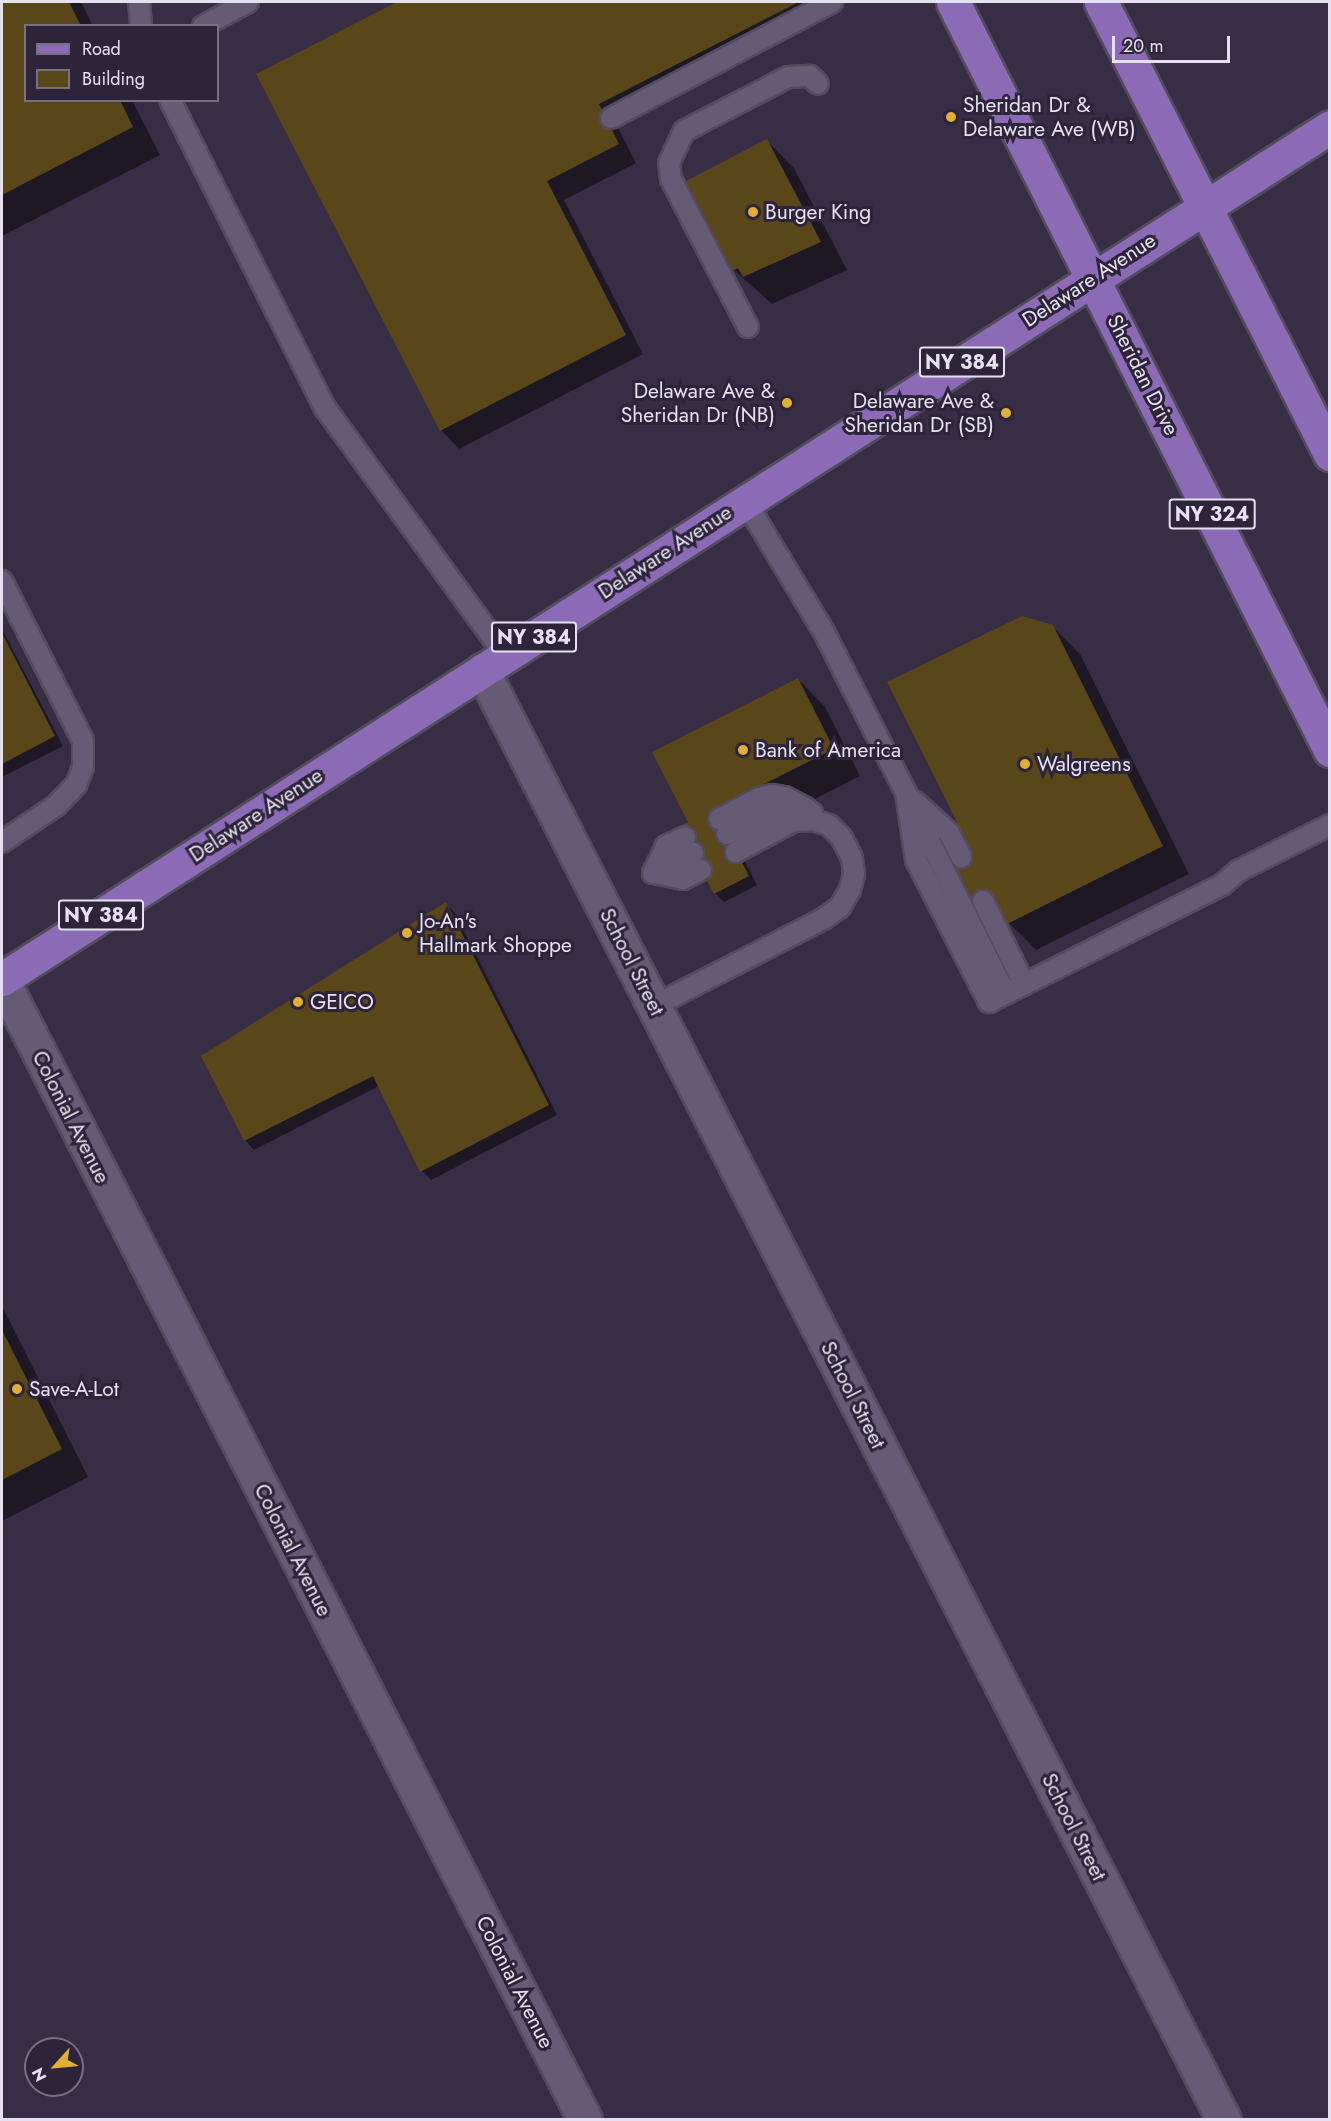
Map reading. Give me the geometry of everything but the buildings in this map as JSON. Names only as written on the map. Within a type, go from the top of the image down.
[{"type":"main road","name":"Sheridan Drive","points":[[953,2],[1094,278],[1329,750]]},
{"type":"main road","points":[[1101,2],[1329,454]]},
{"type":"main road","name":"Delaware Avenue","points":[[2,980],[1329,127]]},
{"type":"street","name":"School Street","points":[[494,663],[654,1006],[1224,2120]]},
{"type":"street","name":"Colonial Avenue","points":[[2,980],[585,2120]]},
{"type":"lane","points":[[139,2],[141,24]]},
{"type":"lane","points":[[207,24],[248,2]]},
{"type":"lane","points":[[611,118],[832,2]]},
{"type":"lane","points":[[748,327],[671,179],[669,163],[684,131],[788,77],[810,76],[818,84]]},
{"type":"lane","points":[[171,102],[326,408],[494,663]]},
{"type":"lane","points":[[745,501],[824,632],[906,793],[997,998],[1222,885],[1238,871],[1329,825]]},
{"type":"lane","points":[[2,581],[82,741],[83,767],[76,785],[57,805],[2,842]]},
{"type":"lane","points":[[906,793],[949,833],[961,857]]},
{"type":"lane","points":[[654,1006],[840,907],[854,874],[842,838],[829,825],[813,814],[776,811],[728,835],[813,820],[829,825]]},
{"type":"lane","points":[[666,846],[693,853],[683,879],[653,873],[666,846]]},
{"type":"lane","points":[[983,901],[1024,984]]},
{"type":"place","name":"Sheridan Dr & Delaware Ave (WB)","points":[[951,117]]},
{"type":"place","name":"Burger King","points":[[753,212]]},
{"type":"place","name":"Delaware Ave & Sheridan Dr (NB)","points":[[787,403]]},
{"type":"place","name":"Delaware Ave & Sheridan Dr (SB)","points":[[1006,413]]},
{"type":"place","name":"Bank of America","points":[[743,750]]},
{"type":"place","name":"Walgreens","points":[[1025,764]]},
{"type":"place","name":"Jo-An's Hallmark Shoppe","points":[[407,933]]},
{"type":"place","name":"GEICO","points":[[298,1002]]},
{"type":"place","name":"Save-A-Lot","points":[[17,1389]]}]
